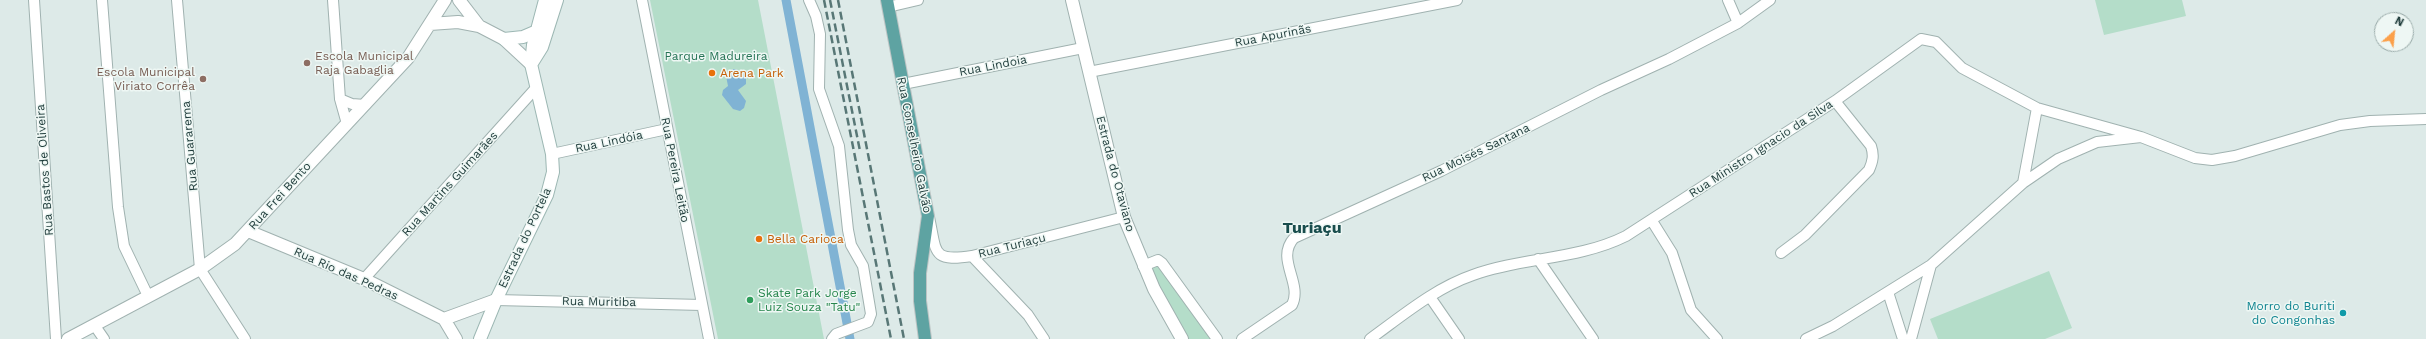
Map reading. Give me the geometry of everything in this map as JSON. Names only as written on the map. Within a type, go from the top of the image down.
[{"type":"main road","name":"Rua Conselheiro Galvão","points":[[888,3],[928,216],[920,272],[920,301],[925,339]]},
{"type":"street","name":"Rua Bastos de Oliveira","points":[[34,0],[56,339]]},
{"type":"street","points":[[102,0],[119,215],[124,246],[148,296]]},
{"type":"street","name":"Rua Guararema","points":[[177,0],[200,269]]},
{"type":"street","points":[[333,0],[340,99],[347,124]]},
{"type":"street","name":"Rua Frei Bento","points":[[68,339],[200,269],[224,253],[248,231],[408,58],[445,0]]},
{"type":"street","points":[[460,0],[478,26]]},
{"type":"street","name":"Estrada do Portela","points":[[480,339],[496,300],[547,195],[553,172],[552,154],[535,89],[531,64],[545,0]]},
{"type":"street","points":[[430,24],[458,22],[478,26],[504,39],[531,64],[542,47],[557,0]]},
{"type":"street","name":"Rua Pereira Leitão","points":[[642,0],[709,339]]},
{"type":"street","points":[[809,0],[816,16],[820,34],[819,89],[836,133],[845,192],[848,230],[851,245],[863,266],[871,314],[868,322],[834,336]]},
{"type":"street","points":[[888,3],[918,0]]},
{"type":"street","name":"Estrada do Otaviano","points":[[1072,0],[1124,217],[1143,266],[1182,339]]},
{"type":"street","name":"Rua Apurinãs","points":[[1089,72],[1457,0]]},
{"type":"street","points":[[1728,0],[1738,23]]},
{"type":"street","name":"Rua Moisés Santana","points":[[1242,339],[1292,305],[1294,296],[1286,254],[1294,238],[1441,171],[1738,23],[1770,0]]},
{"type":"street","points":[[504,39],[523,37],[537,31]]},
{"type":"street","name":"Rua Ministro Ignacio da Silva","points":[[1370,339],[1430,297],[1473,274],[1538,259],[1596,249],[1626,236],[1652,222],[1705,184],[1835,101],[1921,39],[1928,39],[1942,46],[1962,68],[2037,108],[2141,137],[2195,158],[2212,160],[2235,156],[2340,126],[2370,121],[2426,119]]},
{"type":"street","name":"Rua Lindoia","points":[[903,84],[1083,48]]},
{"type":"street","name":"Rua Martins Guimarães","points":[[364,279],[535,89]]},
{"type":"street","points":[[340,99],[352,104],[365,105]]},
{"type":"street","points":[[1781,253],[1805,235],[1869,170],[1873,162],[1874,154],[1871,146],[1835,101]]},
{"type":"street","points":[[2023,182],[2037,108]]},
{"type":"street","name":"Rua Lindóia","points":[[552,154],[667,130]]},
{"type":"street","points":[[1806,339],[1833,326],[1931,265],[2023,182],[2058,159],[2097,142],[2141,137]]},
{"type":"street","name":"Rua Turiaçu","points":[[928,216],[936,248],[943,258],[972,256],[1124,217]]},
{"type":"street","points":[[1652,222],[1672,253],[1691,310],[1717,339]]},
{"type":"street","name":"Rua Rio das Pedras","points":[[248,231],[364,279],[444,319]]},
{"type":"street","points":[[972,256],[1028,315],[1044,339]]},
{"type":"street","points":[[1538,259],[1592,339]]},
{"type":"street","points":[[1143,266],[1158,260],[1162,263],[1216,339]]},
{"type":"street","points":[[1911,339],[1931,265]]},
{"type":"street","points":[[200,269],[245,339]]},
{"type":"street","points":[[1888,292],[1903,339]]},
{"type":"street","points":[[1430,297],[1459,339]]},
{"type":"street","points":[[456,339],[444,319],[496,300]]},
{"type":"street","name":"Rua Muritiba","points":[[496,300],[702,305]]},
{"type":"street","points":[[95,326],[104,339]]},
{"type":"green space","name":"Parque Madureira","points":[[650,0],[758,0],[824,339],[718,339]]},
{"type":"green space","points":[[2095,0],[2182,0],[2186,16],[2104,35]]},
{"type":"green space","points":[[1159,262],[1214,339],[1184,339],[1150,267]]},
{"type":"green space","points":[[2049,271],[2072,328],[2045,339],[1938,339],[1930,319]]},
{"type":"water","points":[[733,69],[743,71],[746,77],[746,84],[738,90],[746,101],[744,108],[740,111],[733,109],[722,95],[723,90],[728,86],[726,76]]},
{"type":"waterway","points":[[786,0],[850,339]]},
{"type":"railway","points":[[824,0],[891,339]]},
{"type":"railway","points":[[830,0],[860,151]]},
{"type":"railway","points":[[838,0],[904,339]]},
{"type":"place","name":"Escola Municipal Raja Gabaglia","points":[[307,63]]},
{"type":"place","name":"Arena Park","points":[[712,73]]},
{"type":"place","name":"Escola Municipal Viriato Corrêa","points":[[203,79]]},
{"type":"place","name":"Bella Carioca","points":[[759,239]]},
{"type":"place","name":"Skate Park Jorge Luiz Souza \"Tatu\"","points":[[750,300]]},
{"type":"place","name":"Morro do Buriti do Congonhas","points":[[2343,313]]},
{"type":"district","name":"Turiaçu","points":[[1312,228]]}]
